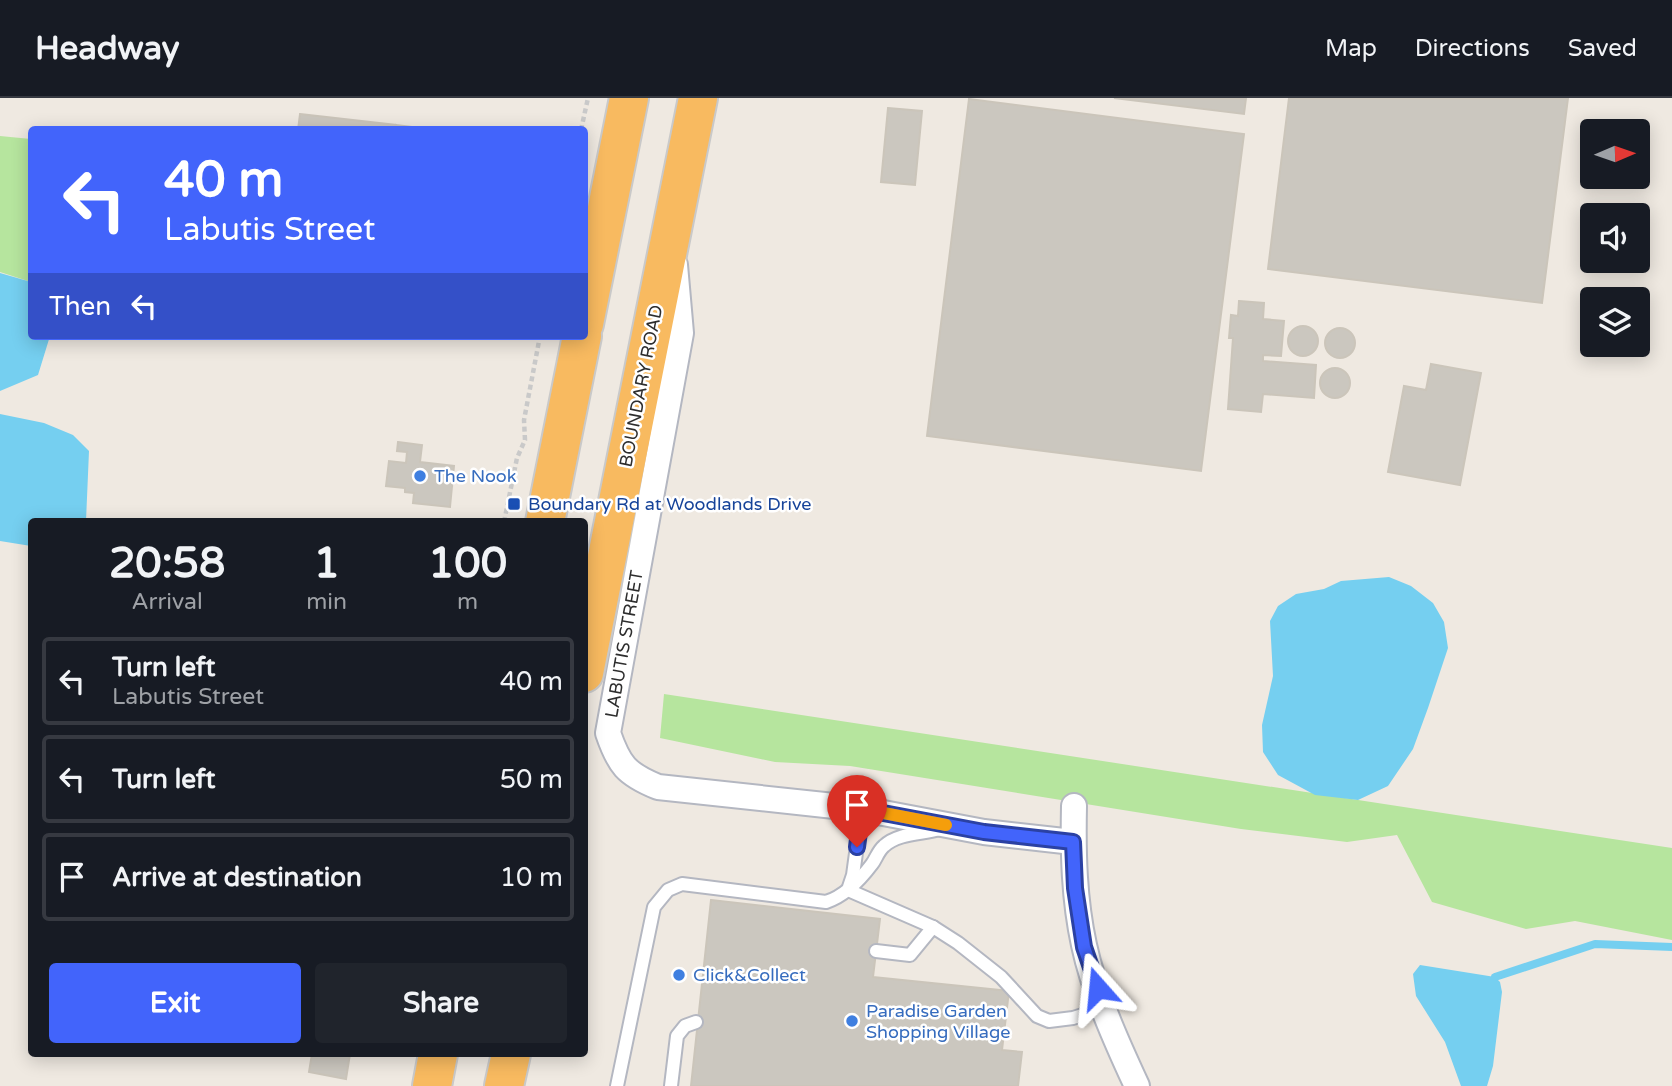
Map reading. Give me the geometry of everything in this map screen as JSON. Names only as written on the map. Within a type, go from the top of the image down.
[{"type":"highway","points":[[588,304],[629,98]]},
{"type":"highway","name":"BOUNDARY ROAD","points":[[588,636],[591,608],[698,98]]},
{"type":"highway","points":[[546,518],[581,340]]},
{"type":"highway","points":[[432,1086],[437,1057]]},
{"type":"highway","points":[[504,1086],[510,1057]]},
{"type":"highway","points":[[530,1086],[536,1057]]},
{"type":"street","name":"LABUTIS STREET","points":[[672,230],[681,333],[608,733],[617,760],[637,778],[658,787],[862,809],[952,826],[1073,842]]},
{"type":"street","points":[[1074,806],[1075,888],[1084,947],[1115,1039],[1137,1086]]},
{"type":"lane","points":[[848,890],[853,875],[862,809]]},
{"type":"lane","points":[[617,1086],[654,907],[668,890],[682,884],[826,902],[838,898],[848,890],[871,865],[883,846],[899,836],[916,835],[952,826]]},
{"type":"lane","points":[[848,890],[933,928],[958,943],[1000,976],[1037,1016],[1049,1021],[1073,1018],[1104,1008]]},
{"type":"lane","points":[[876,951],[910,955],[933,928]]},
{"type":"lane","points":[[671,1086],[677,1036],[685,1026],[696,1023]]},
{"type":"path","points":[[582,126],[588,98]]},
{"type":"path","points":[[505,518],[517,458],[525,440],[524,419],[539,340]]},
{"type":"green space","points":[[0,136],[28,139],[28,281],[0,272]]},
{"type":"green space","points":[[664,694],[1672,848],[1672,940],[1575,921],[1526,929],[1432,902],[1397,835],[1347,842],[1241,829],[850,766],[775,762],[660,738]]},
{"type":"water","points":[[0,273],[28,281],[28,340],[49,340],[38,375],[0,391]]},
{"type":"water","points":[[0,414],[44,423],[73,435],[89,451],[86,518],[28,518],[28,546],[0,541]]},
{"type":"water","points":[[1389,577],[1411,586],[1433,603],[1444,622],[1448,648],[1428,708],[1413,749],[1388,786],[1358,800],[1315,795],[1278,775],[1263,752],[1262,725],[1273,676],[1270,621],[1278,606],[1296,594],[1324,589],[1341,581]]},
{"type":"water","points":[[1420,965],[1495,977],[1500,982],[1502,992],[1493,1066],[1487,1086],[1461,1086],[1445,1042],[1416,996],[1413,974]]},
{"type":"building","points":[[1114,98],[1246,98],[1244,114]]},
{"type":"building","points":[[1289,98],[1568,98],[1542,303],[1268,269]]},
{"type":"building","points":[[969,99],[1244,134],[1201,471],[927,436]]},
{"type":"building","points":[[888,108],[922,111],[915,185],[881,182]]},
{"type":"building","points":[[300,114],[396,125],[396,126],[298,126]]},
{"type":"building","points":[[1239,301],[1264,303],[1263,319],[1284,321],[1281,356],[1263,355],[1263,361],[1316,365],[1314,398],[1263,394],[1261,412],[1228,409],[1233,338],[1229,338],[1231,315],[1238,316]]},
{"type":"building","points":[[1303,326],[1309,327],[1317,335],[1317,347],[1309,355],[1303,356],[1297,355],[1289,347],[1288,341],[1289,335],[1297,327]]},
{"type":"building","points":[[1340,328],[1346,329],[1354,337],[1354,349],[1346,357],[1340,358],[1334,357],[1326,349],[1325,343],[1326,337],[1334,329]]},
{"type":"building","points":[[1431,364],[1481,373],[1460,485],[1388,472],[1404,386],[1426,390]]},
{"type":"building","points":[[1335,368],[1346,372],[1350,383],[1346,394],[1335,398],[1324,394],[1320,383],[1324,372]]},
{"type":"building","name":"The Nook","points":[[398,442],[422,445],[420,462],[454,466],[450,507],[413,503],[414,493],[405,492],[405,488],[386,486],[389,461],[406,463],[407,452],[397,451]]},
{"type":"building","name":"Paradise Garden Shopping Village","points":[[711,900],[880,919],[873,977],[1009,991],[1002,1050],[1022,1052],[1018,1086],[691,1086]]},
{"type":"building","points":[[312,1057],[350,1057],[346,1079],[309,1072]]},
{"type":"waterway","points":[[1495,977],[1595,944],[1672,947]]},
{"type":"slow traffic","points":[[868,810],[946,825]]},
{"type":"place","name":"The Nook","points":[[420,476]]},
{"type":"place","name":"Boundary Rd at Woodlands Drive","points":[[514,504]]},
{"type":"place","name":"Click&Collect","points":[[679,975]]},
{"type":"place","name":"Paradise Garden Shopping Village","points":[[852,1021]]},
{"type":"route","points":[[857,847],[862,809],[984,832],[1073,842],[1075,888],[1084,947],[1098,988]]}]
